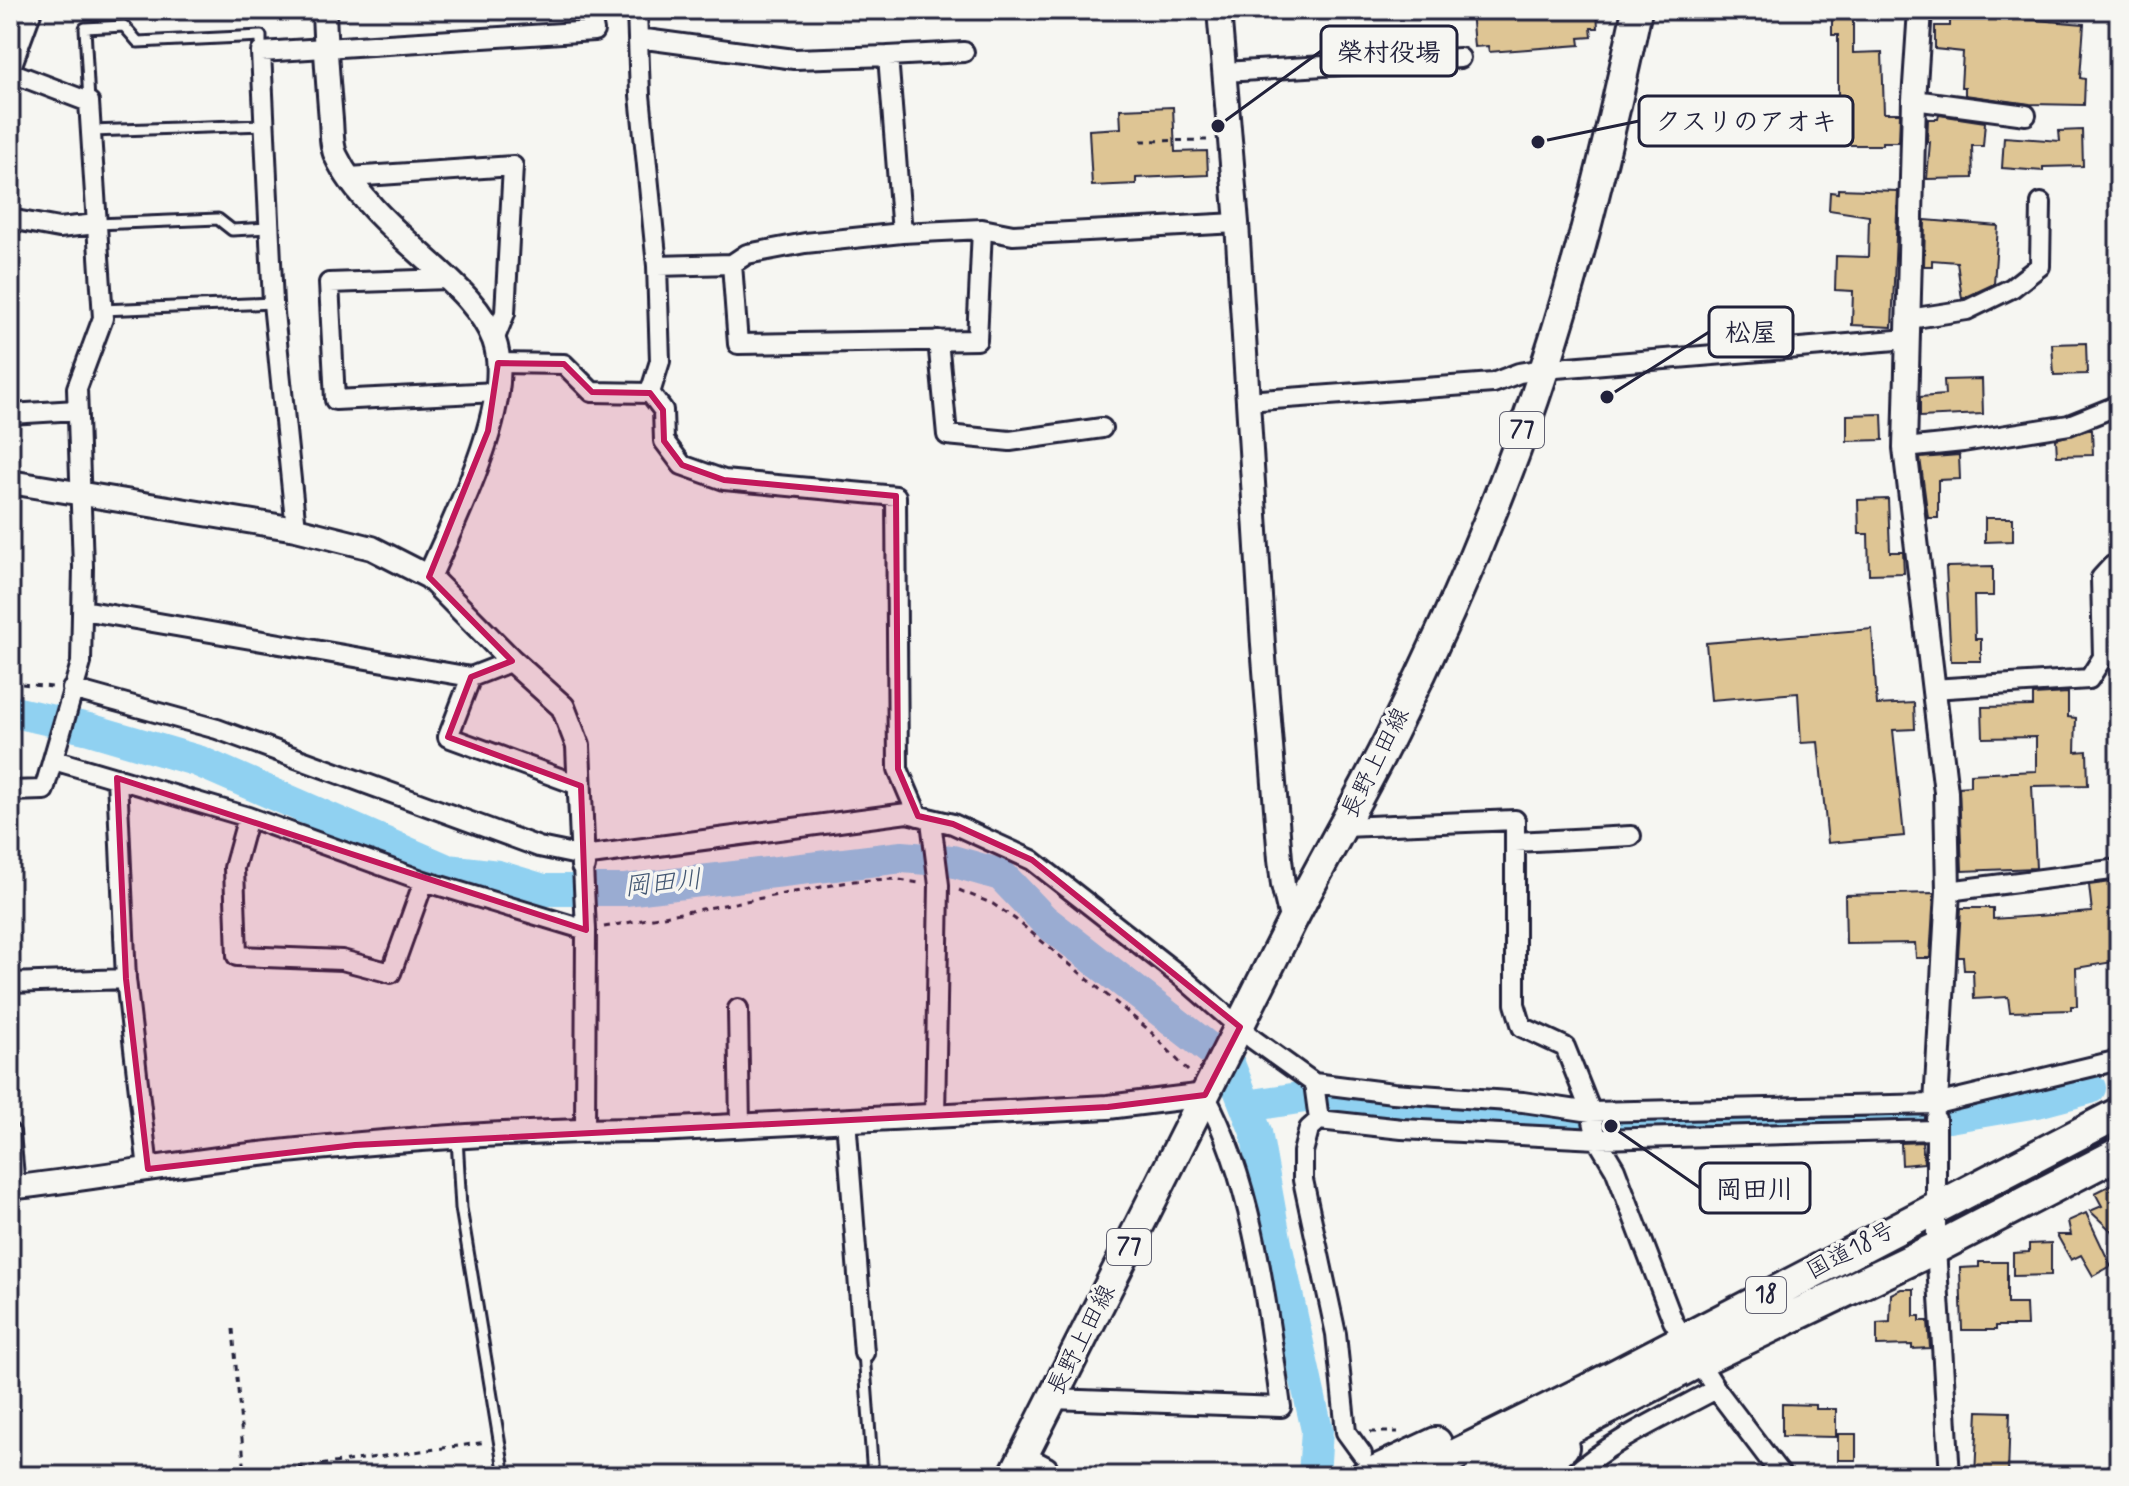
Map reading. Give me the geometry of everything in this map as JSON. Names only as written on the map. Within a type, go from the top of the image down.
[{"type":"highway","name":"国道18号","points":[[1479,1476],[1621,1401],[1690,1350],[1935,1207],[2119,1113]]},
{"type":"highway","name":"国道18号","points":[[1413,1476],[1587,1390],[1936,1248],[2119,1153]]},
{"type":"highway","points":[[1363,1465],[1587,1390]]},
{"type":"highway","points":[[1526,1476],[1621,1401]]},
{"type":"main road","name":"長野上田線","points":[[1019,1466],[1444,627],[1506,477],[1562,316],[1598,187],[1637,10]]},
{"type":"street","points":[[10,791],[44,790],[81,663],[83,610],[77,388],[103,318],[89,102],[10,71],[32,10]]},
{"type":"street","points":[[324,10],[334,153],[350,177],[413,247],[472,302],[494,340],[498,363],[497,392],[471,482],[429,577]]},
{"type":"street","points":[[296,529],[273,303],[261,52],[594,31],[590,10]]},
{"type":"street","points":[[637,10],[640,95],[657,266],[660,361],[650,393]]},
{"type":"street","points":[[1219,10],[1237,223],[1280,859],[1292,922]]},
{"type":"street","points":[[1920,10],[1914,100],[1905,448],[1946,792],[1948,891],[1936,1120],[1935,1207],[1950,1476]]},
{"type":"street","points":[[638,38],[794,59],[964,52]]},
{"type":"street","points":[[888,56],[902,233]]},
{"type":"street","points":[[1224,72],[1460,58]]},
{"type":"street","points":[[1914,100],[2026,115]]},
{"type":"street","points":[[350,177],[513,166],[505,313],[494,340]]},
{"type":"street","points":[[1247,401],[1493,383],[1519,373],[1544,369],[1908,329],[1967,310],[2012,288],[2040,266],[2041,203]]},
{"type":"street","points":[[10,219],[59,228],[97,224]]},
{"type":"street","points":[[657,266],[732,264],[747,254],[805,243],[902,233],[982,229],[1013,235],[1237,223]]},
{"type":"street","points":[[732,264],[738,344],[977,340],[982,229]]},
{"type":"street","points":[[448,279],[329,283],[335,400],[497,392]]},
{"type":"street","points":[[938,340],[947,435],[1010,441],[1102,428]]},
{"type":"street","points":[[498,363],[564,364],[592,392],[650,393]]},
{"type":"street","points":[[650,393],[663,410],[664,441],[682,465],[724,480],[896,496],[898,769],[924,818],[939,885],[935,1117]]},
{"type":"street","points":[[1905,448],[2069,425],[2119,405]]},
{"type":"street","points":[[10,414],[77,410]]},
{"type":"street","points":[[10,482],[296,529],[372,548],[429,577],[512,661],[563,707],[578,746],[581,786],[586,921],[585,1130]]},
{"type":"street","points":[[1932,689],[2089,679],[2103,657],[2101,578],[2112,566],[2119,566]]},
{"type":"street","points":[[83,610],[471,677],[512,661]]},
{"type":"street","points":[[471,677],[448,737],[581,786]]},
{"type":"street","points":[[71,692],[217,729],[583,861],[907,813],[953,824],[1032,860],[1149,951],[1314,1087],[1523,1102],[1594,1125],[1936,1120]]},
{"type":"street","points":[[55,757],[248,817],[424,881],[586,921]]},
{"type":"street","points":[[117,778],[126,979],[148,1169]]},
{"type":"street","points":[[248,817],[234,868],[237,956],[342,960],[391,973],[424,881]]},
{"type":"street","points":[[1344,827],[1515,820],[1515,1004],[1522,1027],[1565,1047],[1673,1321],[1716,1389],[1781,1476]]},
{"type":"street","points":[[1515,842],[1631,836]]},
{"type":"street","points":[[1948,891],[2119,869]]},
{"type":"street","points":[[10,983],[126,979]]},
{"type":"street","points":[[738,1009],[740,1126]]},
{"type":"street","points":[[1319,1116],[1416,1130],[1936,1120],[2119,1060]]},
{"type":"street","points":[[1314,1087],[1319,1116],[1309,1129],[1303,1152],[1303,1180],[1336,1334],[1346,1432],[1363,1465]]},
{"type":"street","points":[[10,1133],[12,1187],[264,1154],[457,1138],[935,1117],[1108,1107],[1205,1095],[1236,1168],[1264,1287],[1281,1407],[1052,1399]]},
{"type":"street","points":[[846,1119],[864,1353]]},
{"type":"street","points":[[1572,1476],[1622,1441],[1716,1389]]},
{"type":"street","points":[[1019,1466],[1047,1467],[1047,1476]]},
{"type":"lane","points":[[89,102],[85,28],[124,26],[138,42],[261,36],[261,52]]},
{"type":"lane","points":[[91,131],[264,125]]},
{"type":"lane","points":[[97,224],[218,219],[232,230],[269,228]]},
{"type":"lane","points":[[102,310],[273,303]]},
{"type":"lane","points":[[457,1138],[461,1208],[505,1476]]},
{"type":"lane","points":[[864,1353],[873,1476]]},
{"type":"path","points":[[1141,141],[1230,139]]},
{"type":"path","points":[[10,683],[71,692]]},
{"type":"path","points":[[233,1329],[245,1475]]},
{"type":"path","points":[[1346,1432],[1408,1432]]},
{"type":"path","points":[[238,1476],[499,1440]]},
{"type":"highlighted area","points":[[498,363],[564,364],[592,392],[650,393],[663,410],[664,441],[682,465],[724,480],[896,496],[898,769],[918,816],[953,824],[1032,860],[1240,1027],[1205,1095],[1108,1107],[355,1145],[148,1169],[126,979],[117,778],[586,930],[581,786],[448,737],[471,677],[512,661],[429,577],[488,431]]},
{"type":"building","points":[[1471,10],[1597,10],[1598,28],[1591,28],[1592,37],[1579,38],[1580,45],[1489,52],[1488,46],[1474,47]]},
{"type":"building","points":[[1832,10],[1851,10],[1853,53],[1882,52],[1884,113],[1900,113],[1899,142],[1826,145],[1826,97],[1838,97],[1838,35],[1832,35]]},
{"type":"building","points":[[1950,10],[2012,10],[2012,18],[2084,24],[2080,78],[2085,79],[2084,105],[2030,104],[1965,95],[1965,87],[1961,87],[1963,52],[1935,49],[1935,26],[1950,26]]},
{"type":"building","points":[[1173,107],[1175,152],[1207,151],[1208,175],[1136,178],[1136,184],[1092,186],[1089,130],[1121,128],[1120,109]]},
{"type":"building","points":[[1939,115],[1985,122],[1983,146],[1972,146],[1973,178],[1927,179],[1928,119],[1938,119]]},
{"type":"building","points":[[2082,130],[2083,166],[2043,167],[2043,171],[2002,168],[2004,137],[2060,141],[2059,131]]},
{"type":"building","points":[[1838,189],[1898,191],[1892,327],[1852,325],[1853,291],[1835,290],[1836,256],[1868,257],[1869,216],[1829,210],[1830,192],[1838,193]]},
{"type":"building","points":[[1925,220],[1998,226],[1994,284],[1962,299],[1957,262],[1932,260],[1932,266],[1924,266]]},
{"type":"building","points":[[2086,343],[2087,374],[2054,375],[2052,344]]},
{"type":"building","points":[[1982,379],[1983,414],[1920,417],[1920,397],[1945,395],[1944,380]]},
{"type":"building","points":[[1882,414],[1883,440],[1847,441],[1847,415]]},
{"type":"building","points":[[2092,430],[2093,455],[2057,456],[2056,439]]},
{"type":"building","points":[[1959,455],[1960,479],[1938,480],[1938,518],[1928,518],[1920,458]]},
{"type":"building","points":[[1888,499],[1890,552],[1903,552],[1904,573],[1869,574],[1868,534],[1859,534],[1858,500]]},
{"type":"building","points":[[1985,518],[2013,518],[2013,541],[1985,542]]},
{"type":"building","points":[[1993,566],[1993,596],[1974,596],[1975,639],[1981,639],[1981,661],[1951,661],[1946,567]]},
{"type":"building","points":[[1872,629],[1877,705],[1914,703],[1915,729],[1893,730],[1904,836],[1828,843],[1818,742],[1801,743],[1798,693],[1711,700],[1706,643]]},
{"type":"building","points":[[2068,693],[2068,717],[2076,718],[2075,752],[2087,751],[2088,785],[2032,786],[2036,868],[1962,871],[1959,787],[1970,786],[1970,774],[2036,771],[2036,737],[1983,738],[1982,707],[2033,706],[2033,695]]},
{"type":"building","points":[[2119,881],[2119,961],[2076,968],[2077,1006],[2071,1006],[2071,1010],[2010,1012],[2008,997],[1974,999],[1973,970],[1964,970],[1963,957],[1958,957],[1961,908],[1993,908],[1993,919],[2092,912],[2089,885]]},
{"type":"building","points":[[1934,893],[1930,958],[1916,958],[1915,943],[1846,944],[1845,895]]},
{"type":"building","points":[[1922,1142],[1924,1163],[1902,1165],[1901,1143]]},
{"type":"building","points":[[2119,1181],[2119,1238],[2090,1211],[2102,1206],[2095,1193]]},
{"type":"building","points":[[2086,1213],[2111,1266],[2093,1276],[2081,1255],[2071,1260],[2057,1235],[2071,1235],[2068,1221]]},
{"type":"building","points":[[2051,1243],[2051,1275],[2013,1276],[2013,1253],[2029,1252],[2029,1244]]},
{"type":"building","points":[[1979,1262],[2007,1262],[2007,1304],[2026,1304],[2027,1326],[1962,1330],[1960,1268],[1979,1267]]},
{"type":"building","points":[[1901,1289],[1914,1289],[1914,1316],[1920,1316],[1920,1321],[1928,1321],[1930,1348],[1877,1346],[1877,1323],[1890,1322],[1891,1294]]},
{"type":"building","points":[[1782,1404],[1836,1409],[1836,1437],[1782,1436]]},
{"type":"building","points":[[1978,1411],[2010,1412],[2008,1476],[1975,1476]]},
{"type":"building","points":[[1838,1434],[1856,1434],[1856,1460],[1838,1460]]},
{"type":"waterway","name":"岡田川","points":[[10,711],[89,729],[198,761],[447,870],[498,876],[544,890],[625,890],[902,857],[952,861],[1001,875],[1044,920],[1229,1064],[1256,1132],[1276,1244],[1317,1430],[1314,1476]]},
{"type":"waterway","name":"岡田川","points":[[1247,1106],[1305,1097],[1426,1118],[1576,1125],[1862,1121],[1949,1117],[2037,1102],[2090,1088]]},
{"type":"place","name":"榮村役場","points":[[1218,126]]},
{"type":"place","name":"クスリのアオキ","points":[[1538,142]]},
{"type":"place","name":"松屋","points":[[1607,397]]},
{"type":"place","name":"岡田川","points":[[1611,1126]]}]
